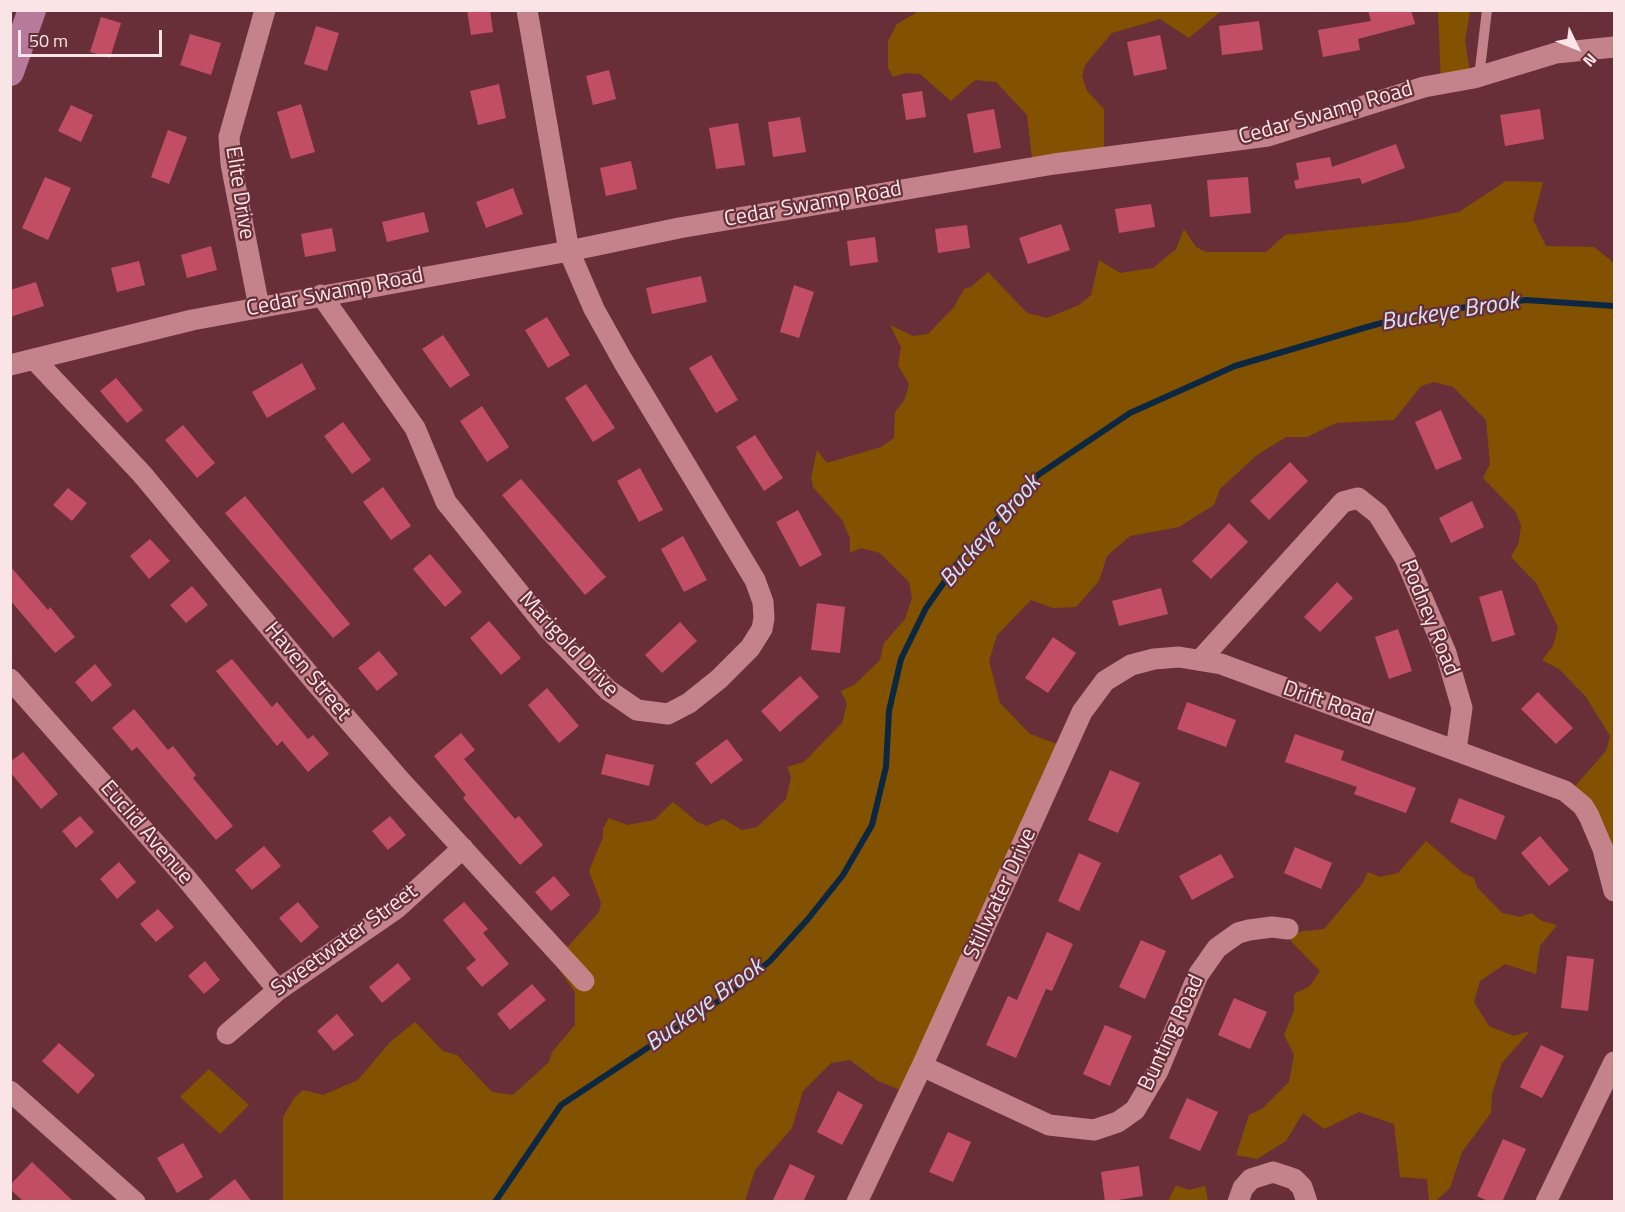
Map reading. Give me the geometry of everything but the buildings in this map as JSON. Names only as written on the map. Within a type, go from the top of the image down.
[{"type":"main road","points":[[10,72],[32,10]]},
{"type":"street","name":"Elite Drive","points":[[259,307],[231,164],[230,137],[265,10]]},
{"type":"street","points":[[527,10],[570,251]]},
{"type":"street","name":"Cedar Swamp Road","points":[[10,365],[192,320],[570,251],[679,228],[960,180],[1268,136],[1424,87],[1479,76],[1556,54],[1614,47]]},
{"type":"street","name":"Marigold Drive","points":[[321,295],[415,428],[446,502],[549,630],[593,677],[625,704],[637,710],[668,714],[688,703],[746,653],[762,629],[762,602],[755,580],[718,515],[594,309],[570,251]]},
{"type":"street","name":"Haven Street","points":[[34,359],[142,474],[315,683],[584,981]]},
{"type":"street","name":"Rodney Road","points":[[1200,659],[1343,502],[1358,498],[1378,514],[1406,558],[1446,653],[1462,708],[1456,750]]},
{"type":"street","name":"Stillwater Drive","points":[[857,1202],[922,1066],[1089,701],[1105,681],[1131,665],[1163,658],[1200,659]]},
{"type":"street","name":"Drift Road","points":[[1200,659],[1221,664],[1456,750]]},
{"type":"street","name":"Euclid Avenue","points":[[10,679],[186,878],[278,990]]},
{"type":"street","points":[[1456,750],[1573,796],[1589,816],[1603,849],[1614,891]]},
{"type":"street","name":"Sweetwater Street","points":[[226,1034],[278,990],[397,908],[463,848]]},
{"type":"street","name":"Bunting Road","points":[[922,1066],[1049,1125],[1094,1130],[1118,1122],[1135,1110],[1158,1071],[1198,975],[1217,948],[1238,933],[1249,930],[1272,927],[1288,929]]},
{"type":"street","points":[[1546,1202],[1614,1062]]},
{"type":"street","points":[[10,1091],[135,1202]]},
{"type":"street","points":[[1238,1202],[1243,1188],[1251,1179],[1273,1172],[1294,1179],[1302,1187],[1306,1202]]},
{"type":"lane","points":[[1479,76],[1487,10]]},
{"type":"shaded area","points":[[919,11],[1221,11],[1189,38],[1160,19],[1112,33],[1085,65],[1082,76],[1087,91],[1104,109],[1104,160],[1033,166],[1027,115],[996,82],[975,80],[951,101],[920,74],[906,73],[893,77],[888,68],[888,41],[897,24]]},
{"type":"shaded area","points":[[1438,11],[1470,11],[1465,41],[1471,79],[1441,86]]},
{"type":"shaded area","points":[[1506,181],[1543,182],[1533,220],[1546,246],[1594,247],[1614,263],[1614,889],[1570,792],[1606,751],[1610,736],[1586,697],[1559,669],[1542,660],[1553,646],[1558,627],[1536,583],[1511,557],[1519,542],[1521,525],[1515,511],[1483,478],[1490,464],[1486,420],[1453,387],[1434,382],[1421,386],[1394,420],[1336,423],[1307,437],[1286,437],[1257,455],[1220,489],[1214,505],[1179,527],[1130,536],[1107,556],[1099,581],[1076,607],[1053,608],[1031,600],[997,635],[989,661],[1000,703],[1030,734],[1065,747],[910,1094],[878,1081],[850,1060],[831,1063],[803,1091],[792,1128],[755,1170],[745,1201],[283,1202],[283,1117],[294,1098],[303,1090],[323,1095],[358,1080],[390,1042],[415,1022],[443,1051],[457,1055],[492,1092],[513,1095],[549,1062],[552,1052],[575,1025],[575,992],[554,962],[599,912],[601,903],[589,871],[603,837],[603,828],[609,818],[627,825],[654,820],[673,802],[696,821],[706,826],[723,819],[742,830],[757,827],[786,799],[791,777],[787,767],[804,762],[842,723],[847,704],[841,691],[854,685],[880,660],[884,643],[905,619],[912,598],[909,582],[880,553],[861,548],[850,553],[850,538],[842,520],[813,487],[811,478],[817,450],[827,463],[881,447],[894,438],[895,412],[905,399],[909,384],[898,365],[901,347],[890,325],[913,336],[928,334],[954,307],[964,289],[971,287],[988,272],[1027,313],[1047,318],[1079,305],[1091,295],[1099,260],[1120,273],[1153,268],[1176,249],[1184,229],[1196,247],[1206,252],[1266,252],[1285,235],[1408,222],[1459,212]]},
{"type":"shaded area","points":[[1426,841],[1463,873],[1474,878],[1477,887],[1502,913],[1520,917],[1531,913],[1542,921],[1557,925],[1540,946],[1536,974],[1505,964],[1480,981],[1474,1002],[1489,1026],[1514,1036],[1530,1031],[1502,1063],[1492,1094],[1491,1113],[1462,1152],[1450,1188],[1436,1201],[1429,1201],[1427,1179],[1400,1177],[1394,1124],[1359,1112],[1324,1129],[1303,1113],[1286,1141],[1257,1159],[1236,1155],[1249,1115],[1263,1108],[1289,1082],[1294,1055],[1284,1035],[1294,1011],[1294,994],[1310,986],[1320,971],[1290,940],[1289,933],[1324,929],[1362,884],[1368,872],[1380,877],[1398,873]]},
{"type":"shaded area","points":[[209,1069],[249,1105],[220,1134],[180,1097]]},
{"type":"shaded area","points":[[1176,1185],[1189,1190],[1205,1186],[1208,1201],[1168,1201]]},
{"type":"waterway","name":"Buckeye Brook","points":[[495,1202],[561,1105],[729,994],[770,961],[843,875],[872,825],[886,767],[889,711],[901,659],[926,608],[961,558],[1038,475],[1130,413],[1235,366],[1367,327],[1419,313],[1526,300],[1614,306]]}]
